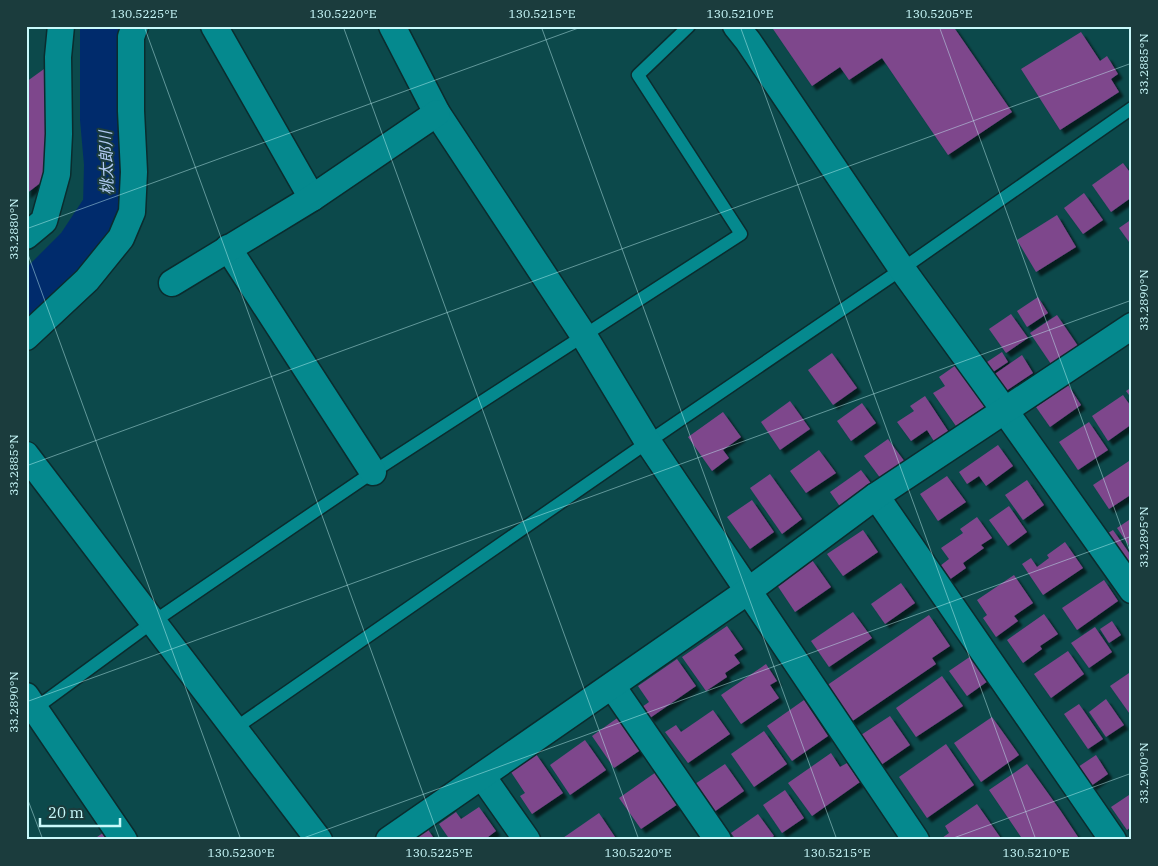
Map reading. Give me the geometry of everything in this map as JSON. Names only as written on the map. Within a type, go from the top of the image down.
[{"type":"street","points":[[26,236],[44,221],[57,174],[59,134],[58,56],[61,26]]},
{"type":"street","points":[[26,337],[87,280],[121,238],[132,212],[134,172],[131,111],[132,37],[135,26]]},
{"type":"street","points":[[214,26],[312,198]]},
{"type":"street","points":[[392,26],[437,113],[584,336],[648,442],[916,840]]},
{"type":"street","points":[[736,26],[902,268],[1132,590]]},
{"type":"street","points":[[172,282],[312,198],[437,113]]},
{"type":"street","points":[[228,248],[373,472]]},
{"type":"street","points":[[389,840],[748,591],[876,496],[1132,326]]},
{"type":"street","points":[[26,455],[319,840]]},
{"type":"street","points":[[876,496],[1113,840]]},
{"type":"street","points":[[612,686],[718,840]]},
{"type":"street","points":[[29,706],[124,840]]},
{"type":"street","points":[[482,776],[527,840]]},
{"type":"lane","points":[[29,706],[373,472],[741,234],[638,75],[689,26]]},
{"type":"lane","points":[[234,729],[1132,108]]},
{"type":"building","points":[[771,26],[953,26],[1012,112],[948,155],[882,58],[849,80],[840,67],[812,86]]},
{"type":"building","points":[[1081,32],[1100,61],[1107,56],[1118,74],[1111,79],[1119,92],[1060,130],[1021,69]]},
{"type":"building","points":[[44,69],[48,177],[26,194],[26,82]]},
{"type":"building","points":[[1123,163],[1132,175],[1132,197],[1111,212],[1092,185]]},
{"type":"building","points":[[1084,193],[1103,220],[1083,234],[1064,208]]},
{"type":"building","points":[[1057,215],[1076,247],[1036,272],[1017,240]]},
{"type":"building","points":[[1132,219],[1132,246],[1119,228]]},
{"type":"building","points":[[1038,297],[1048,313],[1027,327],[1017,311]]},
{"type":"building","points":[[1011,314],[1028,338],[1006,353],[989,329]]},
{"type":"building","points":[[1057,315],[1078,346],[1051,364],[1030,333]]},
{"type":"building","points":[[1002,352],[1008,362],[990,374],[984,364]]},
{"type":"building","points":[[832,353],[857,388],[833,405],[808,370]]},
{"type":"building","points":[[1022,355],[1033,373],[1003,393],[992,376]]},
{"type":"building","points":[[959,363],[987,405],[956,426],[933,393],[945,386],[939,377]]},
{"type":"building","points":[[1068,385],[1081,405],[1050,427],[1036,407]]},
{"type":"building","points":[[1132,387],[1132,399],[1126,391]]},
{"type":"building","points":[[1123,395],[1132,408],[1132,424],[1108,441],[1092,416]]},
{"type":"building","points":[[925,396],[950,434],[935,443],[927,430],[911,441],[897,422],[914,411],[910,406]]},
{"type":"building","points":[[790,401],[810,429],[780,450],[761,422]]},
{"type":"building","points":[[862,403],[876,423],[851,441],[837,421]]},
{"type":"building","points":[[723,412],[741,437],[723,450],[729,458],[712,471],[688,437]]},
{"type":"building","points":[[1089,422],[1108,450],[1078,470],[1059,442]]},
{"type":"building","points":[[888,439],[905,462],[881,479],[864,456]]},
{"type":"building","points":[[998,445],[1013,466],[986,486],[979,476],[967,484],[959,472]]},
{"type":"building","points":[[819,450],[836,473],[806,493],[790,471]]},
{"type":"building","points":[[1132,459],[1132,494],[1109,509],[1093,485]]},
{"type":"building","points":[[861,470],[873,486],[841,508],[830,492]]},
{"type":"building","points":[[770,474],[802,519],[782,534],[750,488]]},
{"type":"building","points":[[947,476],[966,502],[938,521],[920,494]]},
{"type":"building","points":[[1027,480],[1044,505],[1023,520],[1005,495]]},
{"type":"building","points":[[752,500],[774,532],[750,549],[727,517]]},
{"type":"building","points":[[1009,506],[1027,532],[1008,546],[989,520]]},
{"type":"building","points":[[977,517],[992,538],[981,545],[984,548],[963,563],[966,568],[949,580],[940,566],[949,559],[941,548],[963,533],[960,529]]},
{"type":"building","points":[[1132,518],[1132,550],[1117,528]]},
{"type":"building","points":[[863,530],[878,552],[843,576],[827,554]]},
{"type":"building","points":[[1113,530],[1132,557],[1132,563],[1127,567],[1105,535]]},
{"type":"building","points":[[1065,542],[1083,568],[1043,595],[1022,564],[1031,558],[1037,567],[1049,558],[1047,555]]},
{"type":"building","points":[[812,560],[831,587],[795,612],[777,585]]},
{"type":"building","points":[[1014,575],[1033,603],[1014,616],[1018,621],[996,637],[983,618],[987,615],[977,600]]},
{"type":"building","points":[[1104,580],[1118,601],[1077,630],[1062,608]]},
{"type":"building","points":[[901,583],[915,603],[885,624],[871,604]]},
{"type":"building","points":[[853,612],[872,638],[829,667],[811,641]]},
{"type":"building","points":[[1044,614],[1058,634],[1040,646],[1042,649],[1023,663],[1007,640]]},
{"type":"building","points":[[929,615],[950,646],[932,658],[936,664],[851,722],[826,686]]},
{"type":"building","points":[[1112,621],[1121,635],[1109,643],[1100,629]]},
{"type":"building","points":[[727,626],[743,649],[734,655],[740,663],[725,673],[727,677],[706,691],[682,657]]},
{"type":"building","points":[[1095,627],[1112,652],[1089,668],[1071,643]]},
{"type":"building","points":[[1068,651],[1084,674],[1051,698],[1034,674]]},
{"type":"building","points":[[971,656],[988,681],[967,696],[949,671]]},
{"type":"building","points":[[677,659],[696,686],[650,718],[642,707],[649,702],[638,686]]},
{"type":"building","points":[[766,664],[777,681],[770,685],[779,698],[741,724],[721,695]]},
{"type":"building","points":[[1132,671],[1132,717],[1110,686]]},
{"type":"building","points":[[942,676],[963,706],[916,737],[896,708]]},
{"type":"building","points":[[1106,699],[1124,725],[1106,737],[1089,712]]},
{"type":"building","points":[[804,700],[828,736],[792,761],[767,726]]},
{"type":"building","points":[[1079,704],[1103,739],[1088,749],[1064,714]]},
{"type":"building","points":[[713,710],[730,734],[688,763],[665,732],[676,725],[681,732]]},
{"type":"building","points":[[623,714],[645,747],[614,768],[592,736]]},
{"type":"building","points":[[890,716],[910,745],[881,765],[861,735]]},
{"type":"building","points":[[992,717],[1019,755],[981,782],[954,743]]},
{"type":"building","points":[[764,731],[787,764],[754,787],[731,754]]},
{"type":"building","points":[[585,740],[606,770],[570,795],[550,765]]},
{"type":"building","points":[[946,744],[974,785],[927,818],[899,777]]},
{"type":"building","points":[[831,753],[840,767],[847,763],[860,782],[812,816],[788,783]]},
{"type":"building","points":[[536,754],[563,793],[532,814],[520,796],[525,793],[511,772]]},
{"type":"building","points":[[1096,755],[1108,774],[1091,786],[1078,767]]},
{"type":"building","points":[[725,764],[744,791],[714,812],[695,784]]},
{"type":"building","points":[[1027,764],[1080,840],[1016,840],[1021,837],[989,790]]},
{"type":"building","points":[[659,770],[681,802],[641,829],[619,798]]},
{"type":"building","points":[[785,790],[804,818],[782,833],[763,805]]},
{"type":"building","points":[[1132,793],[1132,826],[1127,830],[1111,807]]},
{"type":"building","points":[[977,804],[1000,837],[997,840],[944,840],[942,838],[949,833],[945,826]]},
{"type":"building","points":[[479,807],[496,831],[484,840],[450,840],[439,824],[456,812],[461,819]]},
{"type":"building","points":[[599,813],[617,840],[560,840]]},
{"type":"building","points":[[758,814],[774,836],[768,840],[736,840],[731,833]]},
{"type":"building","points":[[111,827],[118,840],[93,840]]},
{"type":"building","points":[[427,828],[435,840],[410,840]]},
{"type":"waterway","name":"桃太郎川","points":[[26,300],[80,248],[107,207],[108,164],[104,119],[104,26]]}]
